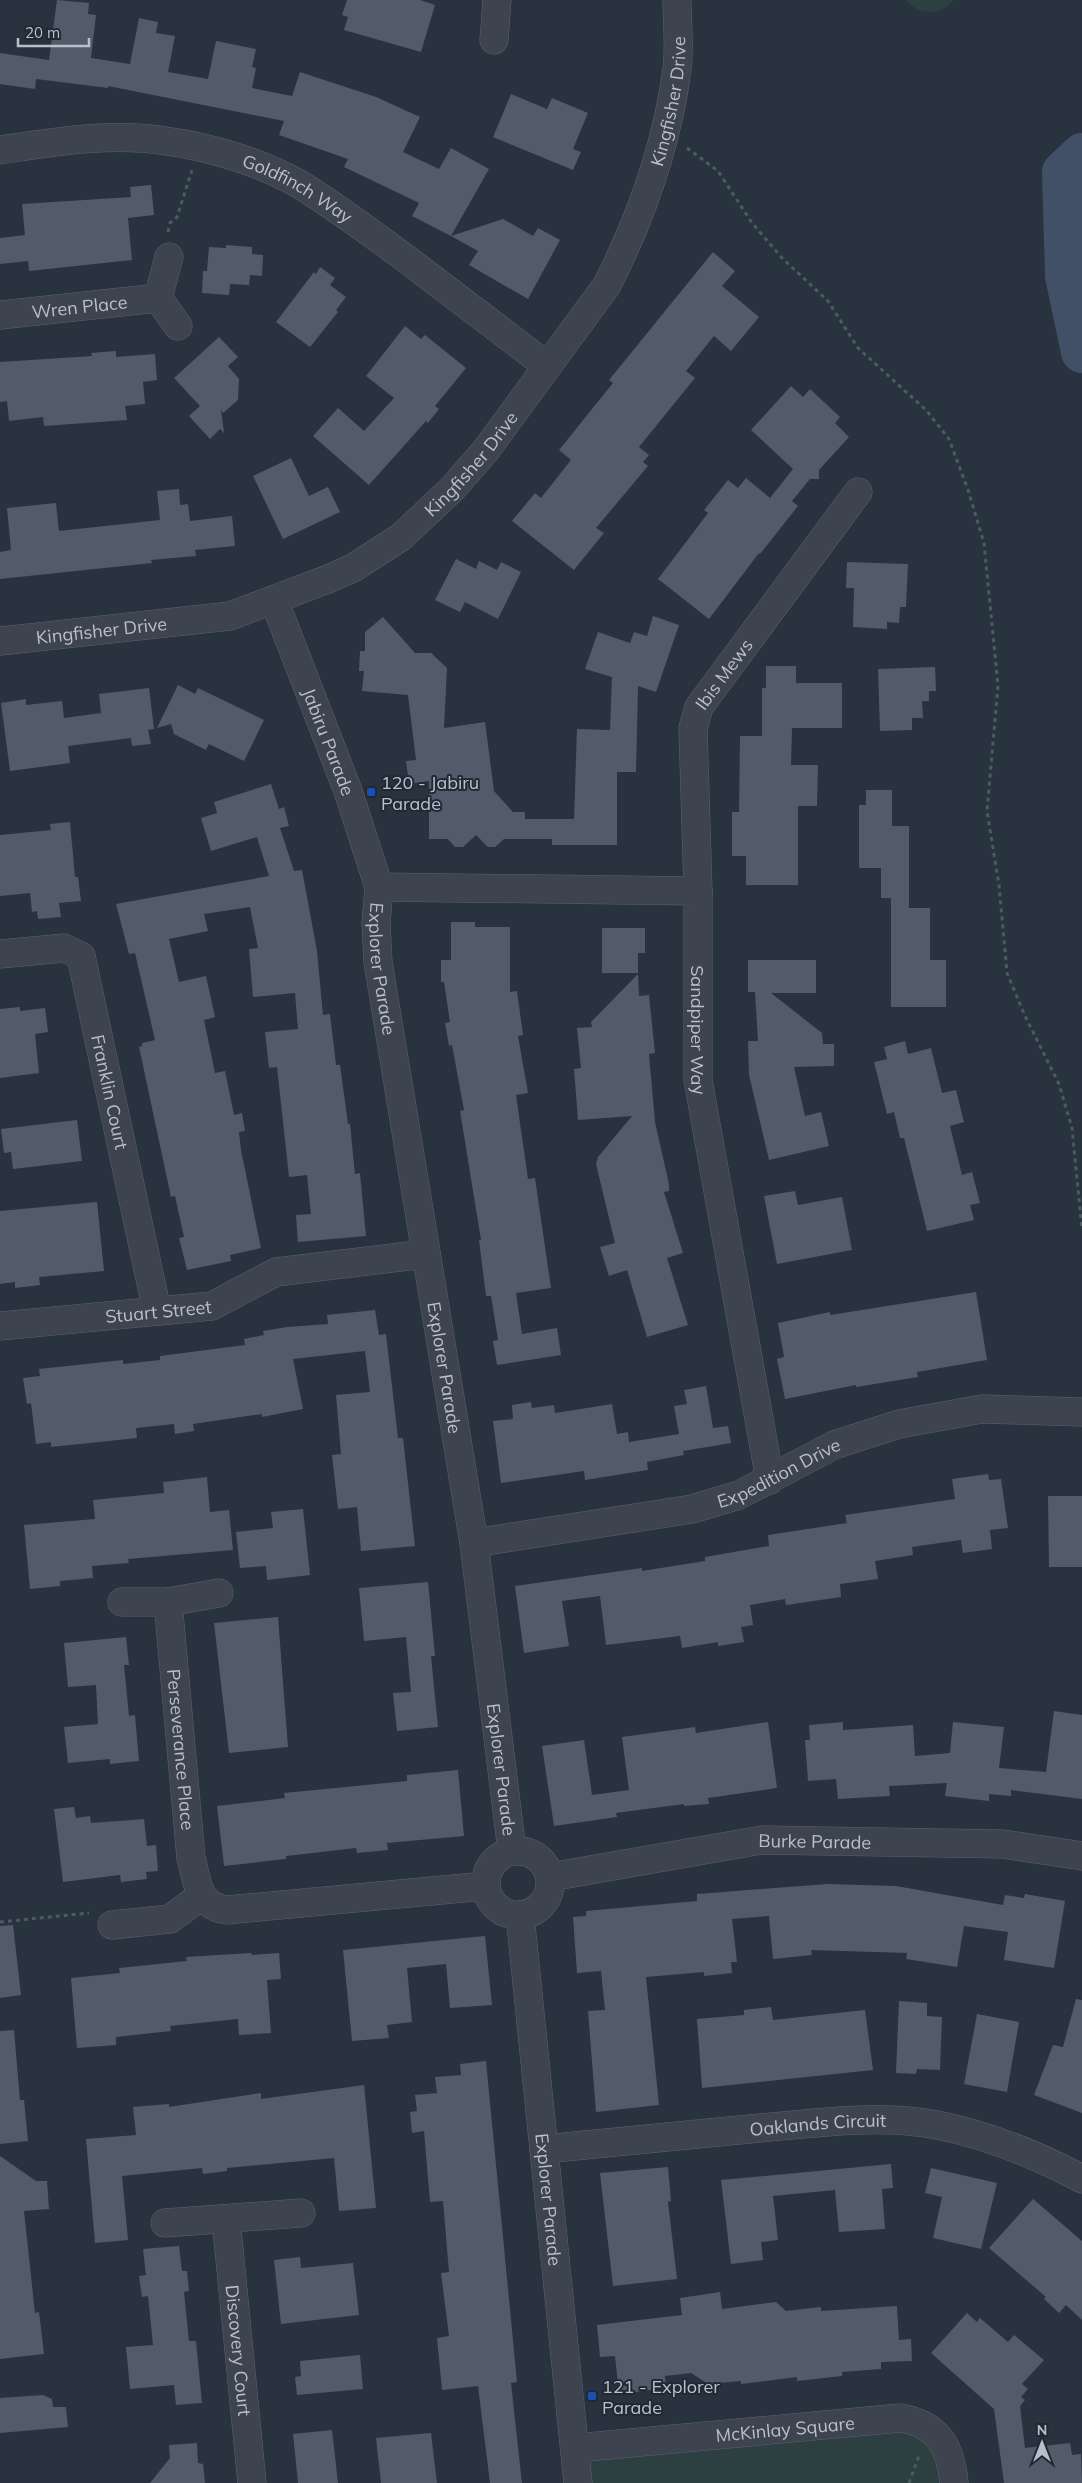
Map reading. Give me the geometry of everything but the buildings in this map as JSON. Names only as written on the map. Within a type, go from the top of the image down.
[{"type":"street","points":[[494,40],[497,0]]},
{"type":"street","name":"Kingfisher Drive","points":[[0,641],[230,616],[353,568],[401,536],[470,470],[607,285],[621,258],[647,198],[663,138],[677,67],[677,0]]},
{"type":"street","name":"Goldfinch Way","points":[[0,150],[127,137],[165,140],[196,147],[232,157],[270,171],[298,183],[350,217],[547,366]]},
{"type":"street","points":[[169,257],[158,298],[178,326]]},
{"type":"street","name":"Wren Place","points":[[0,315],[158,298]]},
{"type":"street","name":"Ibis Mews","points":[[698,891],[693,728],[699,707],[858,492]]},
{"type":"street","name":"Jabiru Parade","points":[[274,600],[344,783],[379,887]]},
{"type":"street","points":[[379,887],[698,891]]},
{"type":"street","name":"Explorer Parade","points":[[379,887],[376,924],[378,962],[474,1544],[512,1851]]},
{"type":"street","name":"Sandpiper Way","points":[[698,891],[698,1080],[770,1480]]},
{"type":"street","name":"Franklin Court","points":[[0,954],[64,948],[81,956],[156,1311]]},
{"type":"street","name":"Stuart Street","points":[[0,1326],[212,1306],[276,1272],[426,1254]]},
{"type":"street","name":"Expedition Drive","points":[[474,1544],[692,1509],[739,1495],[834,1445],[899,1424],[982,1410],[1082,1412]]},
{"type":"street","points":[[122,1602],[168,1602],[219,1593]]},
{"type":"street","name":"Perseverance Place","points":[[168,1602],[191,1858],[201,1896]]},
{"type":"street","name":"Burke Parade","points":[[550,1877],[762,1840],[1003,1844],[1082,1856]]},
{"type":"street","points":[[512,1851],[530,1853],[541,1860],[550,1877],[547,1895],[541,1906],[520,1915],[504,1912],[494,1906],[485,1886],[488,1870],[494,1860],[502,1854],[512,1851]]},
{"type":"street","points":[[112,1925],[170,1919],[201,1896],[214,1909],[227,1910],[485,1886]]},
{"type":"street","name":"Explorer Parade","points":[[520,1915],[576,2448],[578,2483]]},
{"type":"street","name":"Oaklands Circuit","points":[[544,2149],[826,2122],[900,2120],[937,2125],[994,2140],[1051,2163],[1082,2179]]},
{"type":"street","points":[[165,2223],[301,2213]]},
{"type":"street","name":"Discovery Court","points":[[226,2219],[252,2483]]},
{"type":"street","name":"McKinlay Square","points":[[576,2448],[900,2418],[913,2420],[935,2432],[942,2441],[952,2466],[954,2483]]},
{"type":"path","points":[[663,138],[688,148],[718,171],[752,223],[782,258],[828,302],[858,348],[926,410],[949,439],[968,490],[984,543],[988,572],[998,686],[987,811],[1000,885],[1007,973],[1025,1016],[1059,1084],[1072,1128],[1082,1230]]},
{"type":"path","points":[[169,257],[165,244],[170,223],[177,217],[193,164]]},
{"type":"path","points":[[0,1922],[99,1912],[112,1925]]},
{"type":"green space","points":[[906,0],[954,0],[943,9],[930,12],[917,9]]},
{"type":"green space","points":[[913,2420],[954,2483],[578,2483],[576,2448]]},
{"type":"waterway","points":[[1082,154],[1063,172],[1066,276],[1082,352]]},
{"type":"place","name":"120 - Jabiru Parade","points":[[371,792]]},
{"type":"place","name":"121 - Explorer Parade","points":[[592,2396]]}]
